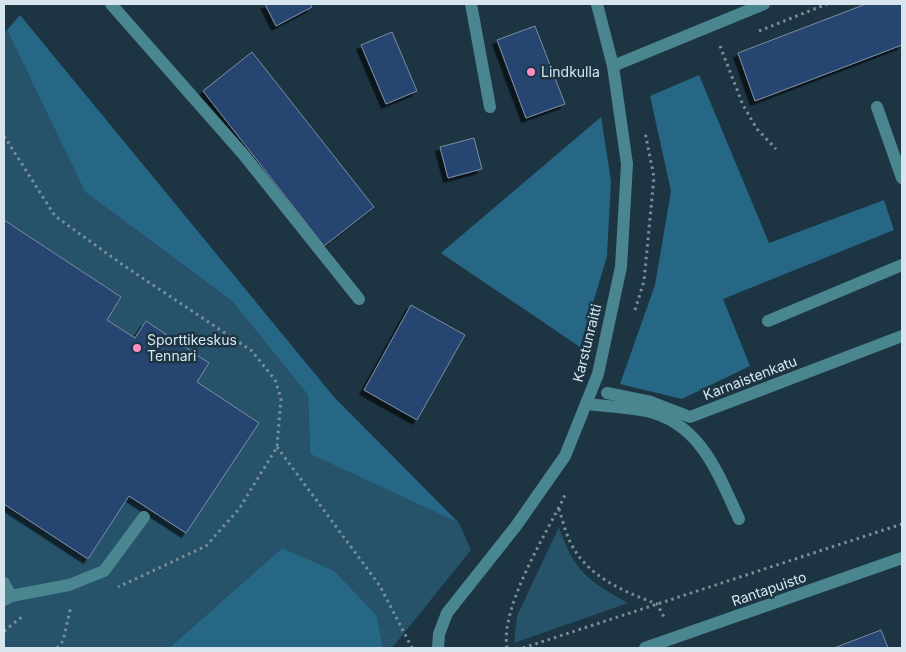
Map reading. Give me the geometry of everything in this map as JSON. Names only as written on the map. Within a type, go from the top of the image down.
[{"type":"street","points":[[112,4],[243,154],[359,300]]},
{"type":"street","points":[[471,4],[490,107]]},
{"type":"street","name":"Karstunraitti","points":[[438,648],[439,634],[448,613],[516,526],[565,456],[598,374],[621,267],[627,164],[613,66],[597,4]]},
{"type":"street","points":[[613,66],[764,4]]},
{"type":"street","points":[[877,107],[902,178]]},
{"type":"street","points":[[768,321],[902,265]]},
{"type":"street","name":"Karnaistenkatu","points":[[607,393],[651,402],[690,417],[902,336]]},
{"type":"street","points":[[586,404],[647,411],[684,427],[711,459],[739,519]]},
{"type":"street","points":[[4,582],[7,598],[69,584],[104,571],[144,517]]},
{"type":"street","name":"Rantapuisto","points":[[645,648],[902,558]]},
{"type":"path","points":[[720,46],[743,105],[757,130],[776,149]]},
{"type":"path","points":[[4,136],[55,216],[123,265],[252,351],[275,380],[281,398],[277,447],[238,508],[206,546],[117,588]]},
{"type":"path","points":[[277,447],[380,586],[412,648]]},
{"type":"path","points":[[558,509],[574,550],[596,574],[629,593],[657,604]]},
{"type":"path","points":[[523,648],[902,524]]},
{"type":"path","points":[[66,608],[80,603]]},
{"type":"path","points":[[57,648],[63,641],[71,606]]},
{"type":"path","points":[[4,631],[27,613]]},
{"type":"shaded area","points":[[20,15],[334,397],[459,523],[310,454],[308,395],[232,301],[85,192],[7,30]]},
{"type":"shaded area","name":"Sporttikeskus Tennari","points":[[7,30],[85,192],[232,301],[308,395],[310,454],[459,523],[471,550],[392,648],[383,648],[377,616],[282,548],[169,648],[4,648],[4,33]]},
{"type":"shaded area","points":[[699,75],[769,243],[884,200],[894,230],[723,299],[750,366],[682,399],[620,384],[655,285],[671,191],[650,96]]},
{"type":"shaded area","points":[[601,117],[611,181],[607,256],[580,347],[441,253]]},
{"type":"shaded area","points":[[559,527],[571,555],[584,574],[628,603],[514,643],[517,616]]},
{"type":"shaded area","points":[[282,548],[334,571],[377,616],[383,648],[169,648]]},
{"type":"building","points":[[265,4],[310,4],[312,7],[276,26]]},
{"type":"building","points":[[866,4],[902,4],[902,45],[755,101],[738,53]]},
{"type":"building","name":"Lindkulla","points":[[535,26],[565,104],[526,118],[497,40]]},
{"type":"building","points":[[392,32],[417,91],[386,104],[361,45]]},
{"type":"building","points":[[252,52],[374,207],[324,246],[203,91]]},
{"type":"building","points":[[474,138],[482,169],[448,178],[440,147]]},
{"type":"building","name":"Sporttikeskus Tennari","points":[[4,220],[121,297],[107,320],[135,338],[146,321],[209,363],[197,382],[259,423],[186,533],[129,496],[88,559],[4,504]]},
{"type":"building","points":[[411,305],[465,335],[417,420],[364,390]]},
{"type":"building","points":[[881,630],[888,648],[834,648]]},
{"type":"place","name":"Lindkulla","points":[[531,72]]},
{"type":"place","name":"Sporttikeskus Tennari","points":[[137,348]]}]
